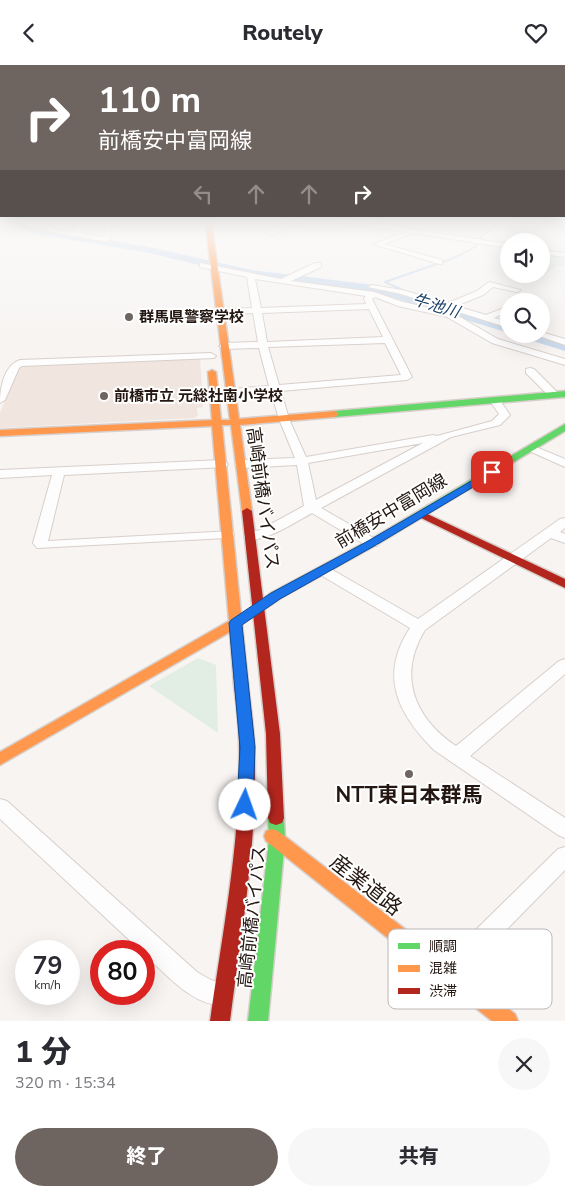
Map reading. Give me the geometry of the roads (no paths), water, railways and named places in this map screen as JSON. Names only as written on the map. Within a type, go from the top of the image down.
[{"type":"main road","name":"高崎前橋バイパス","points":[[215,266],[224,346],[251,536],[273,734],[277,839],[258,1021]]},
{"type":"main road","name":"高崎前橋バイパス","points":[[209,340],[247,747],[252,827],[238,890],[220,1021]]},
{"type":"main road","points":[[0,433],[284,419],[560,395]]},
{"type":"main road","name":"前橋安中富岡線","points":[[2,753],[235,623],[287,589],[324,571],[565,427]]},
{"type":"main road","points":[[421,514],[565,583]]},
{"type":"main road","name":"産業道路","points":[[252,827],[277,839],[392,929]]},
{"type":"main road","name":"産業道路","points":[[493,1009],[508,1021]]},
{"type":"street","points":[[203,265],[215,266],[251,277],[374,294],[401,304],[450,315],[495,341],[565,362]]},
{"type":"street","points":[[282,282],[318,265]]},
{"type":"street","points":[[251,277],[263,345],[284,419],[302,461],[312,507],[372,543]]},
{"type":"street","points":[[290,277],[395,290],[500,322]]},
{"type":"street","points":[[449,306],[480,293],[492,284],[517,290]]},
{"type":"street","points":[[231,392],[407,377],[371,306],[368,298],[374,294]]},
{"type":"street","points":[[221,311],[371,306]]},
{"type":"street","points":[[486,318],[500,312]]},
{"type":"street","points":[[550,338],[565,342]]},
{"type":"street","points":[[224,346],[387,340]]},
{"type":"street","points":[[0,399],[15,365],[20,363],[210,356]]},
{"type":"street","points":[[530,371],[560,395]]},
{"type":"street","points":[[241,464],[302,461],[471,431],[500,421],[505,415],[494,401]]},
{"type":"street","points":[[251,536],[264,533],[447,435]]},
{"type":"street","points":[[531,448],[565,463]]},
{"type":"street","points":[[0,474],[222,464]]},
{"type":"street","points":[[59,472],[40,543],[42,545],[227,534]]},
{"type":"street","points":[[565,522],[558,536],[515,559],[419,626],[409,640],[404,655],[401,677],[410,708],[428,734],[440,745],[565,829]]},
{"type":"street","points":[[324,571],[419,626]]},
{"type":"street","points":[[456,756],[565,665]]},
{"type":"street","points":[[0,807],[190,980],[205,990],[224,994]]},
{"type":"street","points":[[492,929],[565,856]]},
{"type":"waterway","name":"牛池川","points":[[212,265],[252,274],[382,290],[500,326]]},
{"type":"waterway","points":[[405,291],[385,282],[435,265]]},
{"type":"waterway","name":"牛池川","points":[[550,342],[565,347]]},
{"type":"place","name":"群馬県警察学校","points":[[129,317]]},
{"type":"place","name":"前橋市立 元総社南小学校","points":[[104,396]]},
{"type":"place","name":"NTT東日本群馬","points":[[409,774]]}]
